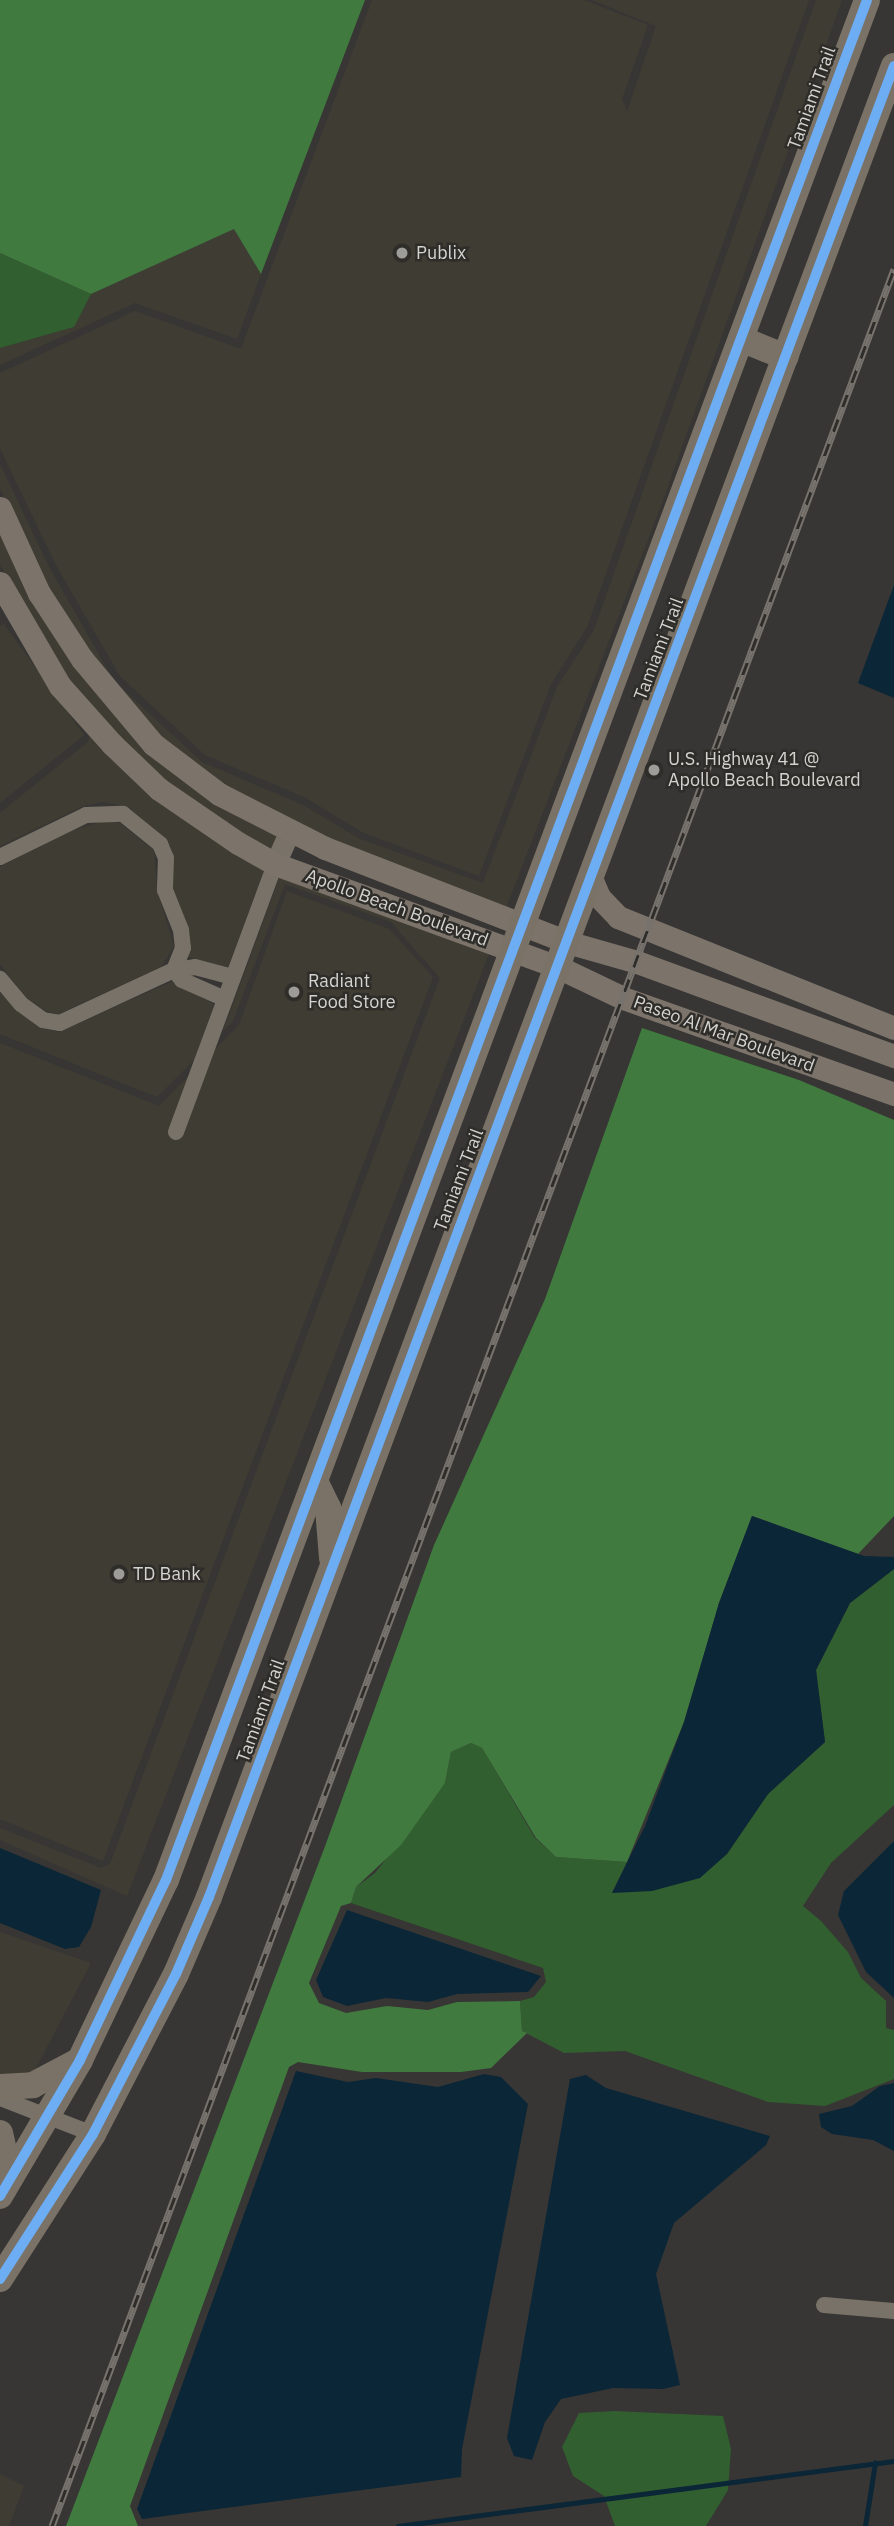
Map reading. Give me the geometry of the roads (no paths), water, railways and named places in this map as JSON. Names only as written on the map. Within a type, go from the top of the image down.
[{"type":"main road","name":"Tamiami Trail","points":[[0,2196],[49,2117],[80,2060],[166,1880],[867,0]]},
{"type":"main road","name":"Tamiami Trail","points":[[0,2279],[93,2134],[176,1974],[209,1897],[894,66]]},
{"type":"main road","points":[[741,339],[785,357]]},
{"type":"main road","name":"Apollo Beach Boulevard","points":[[0,508],[39,593],[86,664],[153,744],[219,794],[290,831],[567,942]]},
{"type":"main road","name":"Apollo Beach Boulevard","points":[[0,583],[60,686],[112,744],[159,789],[275,864],[558,967]]},
{"type":"main road","points":[[591,878],[599,897],[618,917],[894,1028]]},
{"type":"main road","points":[[567,942],[636,962],[894,1056]]},
{"type":"main road","name":"Paseo Al Mar Boulevard","points":[[558,967],[623,998],[894,1094]]},
{"type":"main road","points":[[315,1481],[328,1508],[332,1570]]},
{"type":"main road","points":[[0,2087],[33,2085],[80,2060]]},
{"type":"main road","points":[[0,2133],[5,2154],[0,2191]]},
{"type":"street","points":[[0,857],[79,818],[104,812],[123,814],[160,844],[166,858],[165,890],[181,930],[183,948],[174,970]]},
{"type":"street","points":[[176,1132],[275,864],[290,831]]},
{"type":"street","points":[[0,979],[43,1020],[60,1023],[174,970],[195,967],[233,977]]},
{"type":"street","points":[[174,970],[182,980],[225,999]]},
{"type":"street","points":[[0,2098],[93,2134]]},
{"type":"street","points":[[824,2305],[894,2311]]},
{"type":"water","points":[[894,585],[894,698],[858,683]]},
{"type":"water","points":[[752,1516],[864,1556],[894,1557],[894,1569],[850,1603],[816,1670],[825,1742],[768,1794],[727,1854],[700,1878],[652,1891],[612,1893],[645,1826],[684,1722],[719,1603]]},
{"type":"water","points":[[894,1841],[894,1998],[866,1972],[838,1915],[844,1891]]},
{"type":"water","points":[[0,1848],[101,1890],[91,1927],[79,1947],[65,1949],[0,1923]]},
{"type":"water","points":[[347,1910],[541,1976],[528,1992],[457,1994],[428,2002],[386,1998],[347,2006],[323,1997],[316,1980]]},
{"type":"water","points":[[296,2071],[348,2082],[376,2078],[438,2087],[484,2074],[501,2077],[528,2104],[462,2449],[461,2477],[142,2519],[137,2509]]},
{"type":"water","points":[[586,2075],[606,2088],[770,2136],[766,2145],[674,2223],[656,2274],[680,2385],[663,2389],[613,2388],[561,2399],[545,2422],[532,2460],[514,2456],[507,2438],[570,2079]]},
{"type":"water","points":[[894,2083],[894,2151],[873,2140],[832,2134],[821,2127],[819,2114],[852,2106],[880,2086]]},
{"type":"waterway","points":[[398,2526],[894,2461]]},
{"type":"waterway","points":[[865,2526],[875,2463]]},
{"type":"railway","points":[[52,2526],[894,269]]},
{"type":"place","name":"Publix","points":[[402,253]]},
{"type":"place","name":"U.S. Highway 41 @ Apollo Beach Boulevard","points":[[654,770]]},
{"type":"place","name":"Radiant Food Store","points":[[294,992]]},
{"type":"place","name":"TD Bank","points":[[119,1574]]}]
